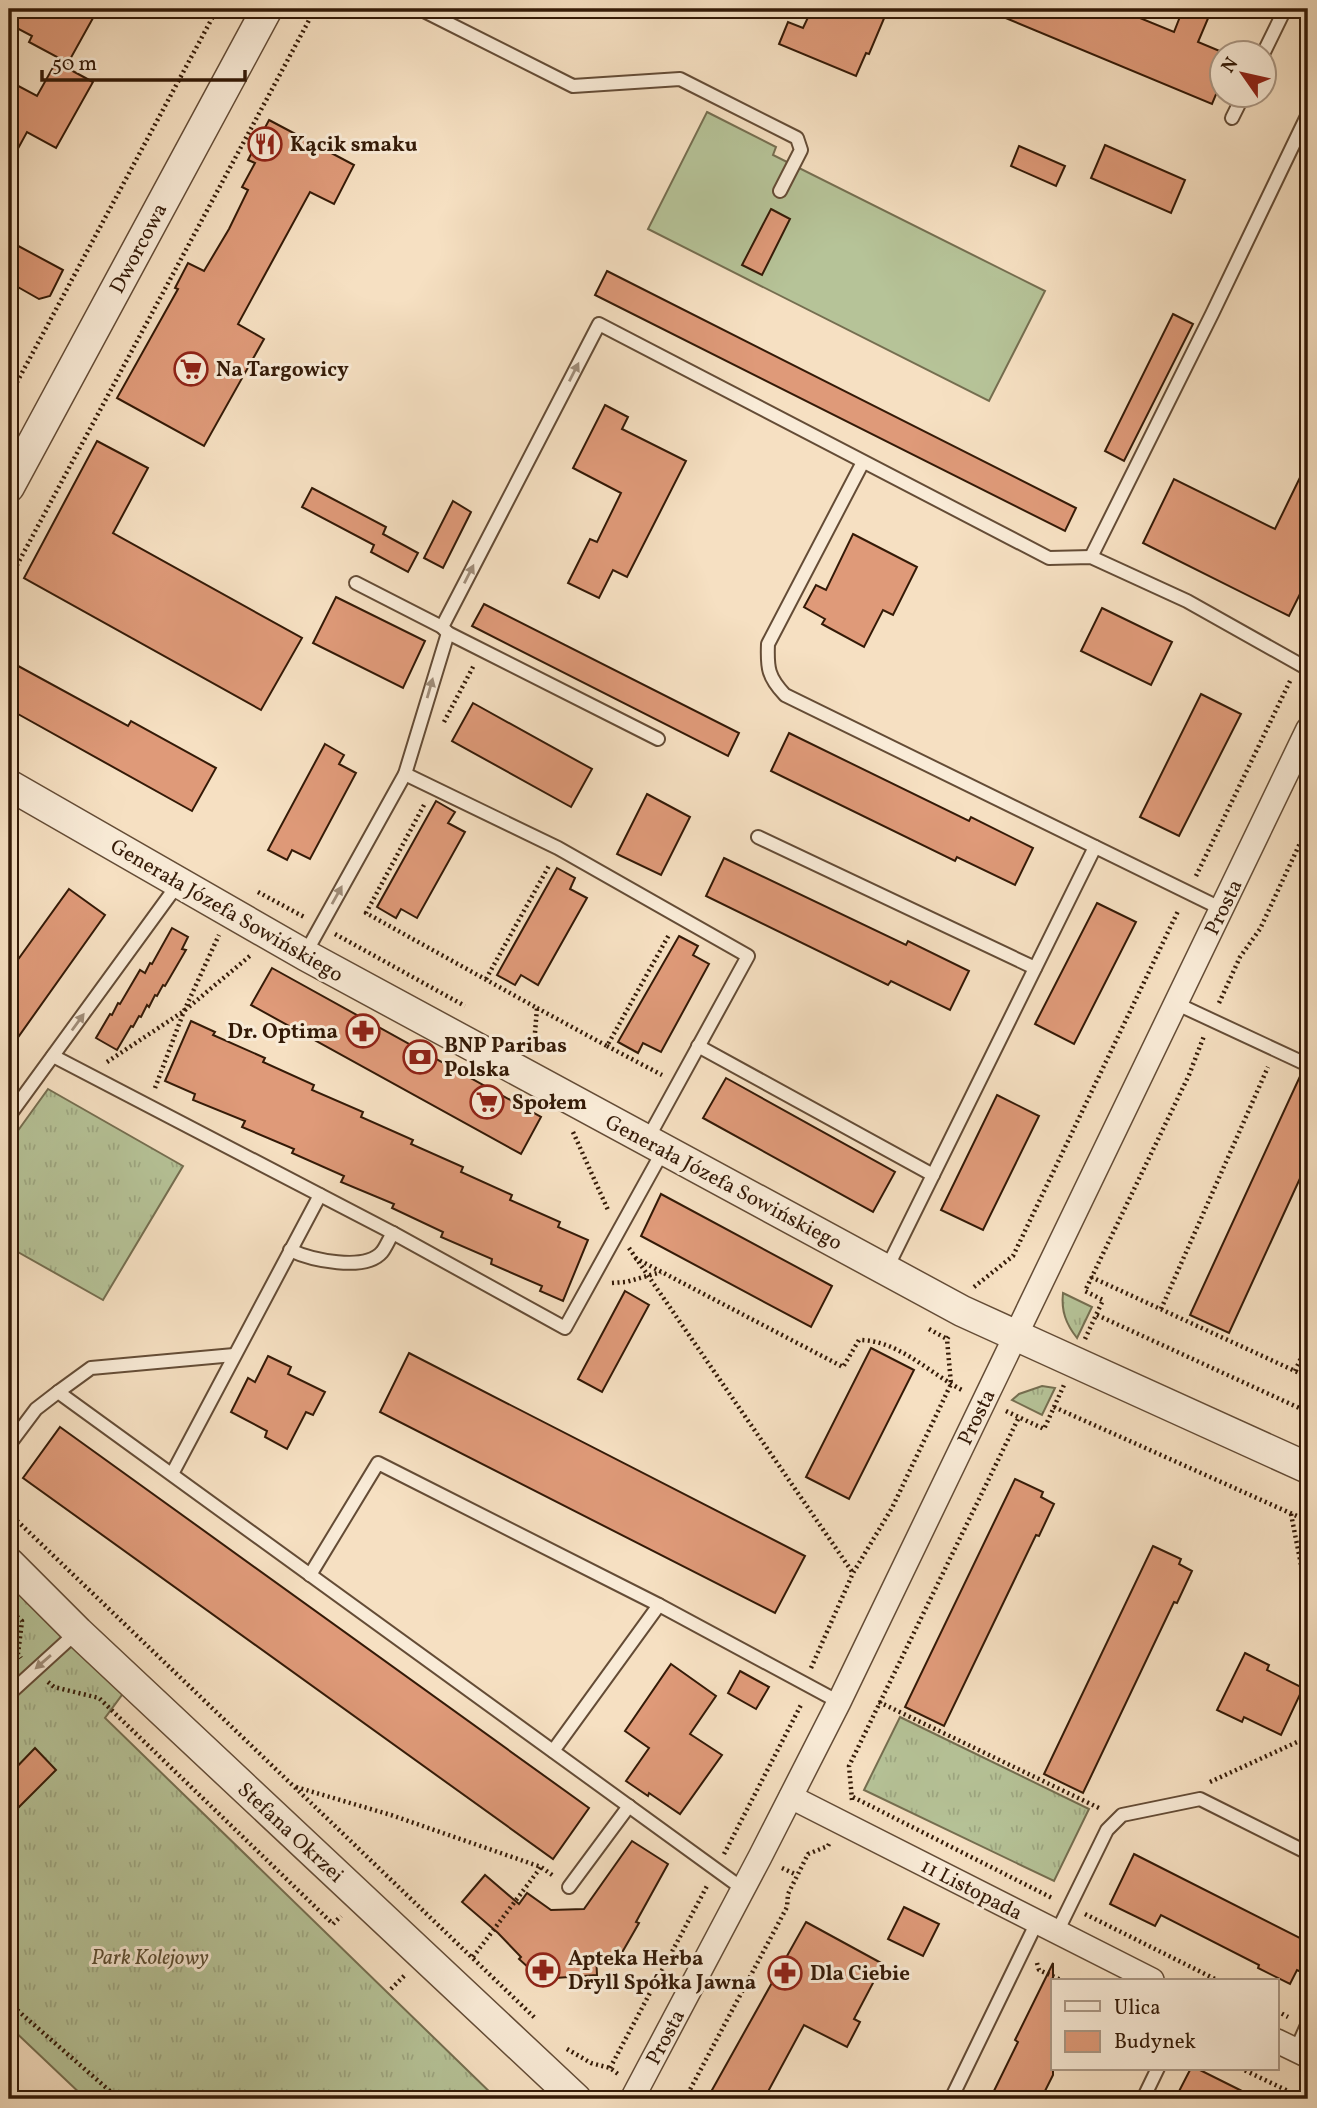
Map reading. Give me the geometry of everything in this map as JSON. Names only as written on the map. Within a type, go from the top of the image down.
[{"type":"street","name":"Dworcowa","points":[[9,487],[267,9]]},
{"type":"street","name":"Prosta","points":[[632,2099],[839,1702],[1308,729]]},
{"type":"street","name":"Generała Józefa Sowińskiego","points":[[9,785],[305,955],[886,1270],[1015,1337],[1308,1468]]},
{"type":"street","name":"Stefana Okrzei","points":[[9,1563],[78,1632],[576,2099]]},
{"type":"street","name":"11 Listopada","points":[[791,1797],[1150,1979]]},
{"type":"lane","points":[[420,9],[573,86],[680,79],[797,138],[801,150],[780,191]]},
{"type":"lane","points":[[1271,38],[1285,9]]},
{"type":"lane","points":[[1232,118],[1237,108]]},
{"type":"lane","points":[[1091,557],[1308,114]]},
{"type":"lane","points":[[305,955],[405,774],[445,630],[599,324],[1049,558],[1091,557],[1188,601],[1303,666]]},
{"type":"lane","points":[[863,461],[768,644],[768,670],[774,683],[785,695],[1222,909]]},
{"type":"lane","points":[[356,583],[658,739]]},
{"type":"lane","points":[[53,1056],[393,1233],[565,1328],[618,1233],[678,1084],[748,956],[558,848],[405,774]]},
{"type":"lane","points":[[758,837],[1035,968]]},
{"type":"lane","points":[[886,1270],[1095,847]]},
{"type":"lane","points":[[9,1116],[178,884]]},
{"type":"lane","points":[[1175,1003],[1308,1065]]},
{"type":"lane","points":[[698,1046],[933,1175]]},
{"type":"lane","points":[[172,1475],[320,1195]]},
{"type":"lane","points":[[290,1250],[309,1259],[364,1263],[381,1254],[393,1233]]},
{"type":"lane","points":[[9,1445],[36,1409],[91,1368],[234,1355]]},
{"type":"lane","points":[[58,1392],[743,1889]]},
{"type":"lane","points":[[310,1574],[378,1463],[659,1605],[839,1702]]},
{"type":"lane","points":[[553,1751],[659,1605]]},
{"type":"lane","points":[[9,1694],[78,1632]]},
{"type":"lane","points":[[951,2099],[1025,1946],[1069,1906],[1107,1830],[1122,1815],[1200,1799],[1308,1853]]},
{"type":"lane","points":[[569,1887],[629,1806]]},
{"type":"lane","points":[[1294,2049],[1308,2023]]},
{"type":"lane","points":[[1143,2099],[1157,2070]]},
{"type":"lane","points":[[1300,2097],[1308,2094]]},
{"type":"path","points":[[9,397],[217,9]]},
{"type":"path","points":[[9,580],[314,9]]},
{"type":"path","points":[[1194,880],[1303,666],[1308,621]]},
{"type":"path","points":[[438,732],[482,650]]},
{"type":"path","points":[[433,788],[366,913],[678,1084]]},
{"type":"path","points":[[1085,1291],[1189,1075],[1227,981],[1259,929],[1308,826]]},
{"type":"path","points":[[485,979],[558,848]]},
{"type":"path","points":[[963,1281],[974,1287],[1013,1256],[1184,899]]},
{"type":"path","points":[[607,1046],[680,917]]},
{"type":"path","points":[[148,1106],[184,1010],[220,933]]},
{"type":"path","points":[[88,1074],[184,1010],[254,952]]},
{"type":"path","points":[[537,1008],[534,1045],[546,1051]]},
{"type":"path","points":[[1161,1309],[1275,1051]]},
{"type":"path","points":[[570,1126],[618,1233],[853,1573]]},
{"type":"path","points":[[635,1258],[843,1367],[859,1340],[873,1340],[918,1361],[951,1384]]},
{"type":"path","points":[[590,1283],[626,1282],[662,1272]]},
{"type":"path","points":[[1091,1277],[1308,1377]]},
{"type":"path","points":[[1097,1315],[1308,1412]]},
{"type":"path","points":[[808,1675],[853,1573],[892,1508],[951,1384],[947,1339]]},
{"type":"path","points":[[1295,1371],[1308,1343]]},
{"type":"path","points":[[1054,1408],[1308,1521]]},
{"type":"path","points":[[849,1766],[1019,1417]]},
{"type":"path","points":[[9,1513],[539,2022]]},
{"type":"path","points":[[1291,1514],[1308,1600]]},
{"type":"path","points":[[9,1609],[22,1621],[18,1654],[34,1670],[54,1687],[99,1699],[333,1924],[342,1915],[351,1923]]},
{"type":"path","points":[[558,2041],[590,2063],[610,2068],[805,1697]]},
{"type":"path","points":[[879,1702],[1100,1808]]},
{"type":"path","points":[[295,1787],[391,1815],[541,1867],[569,1887]]},
{"type":"path","points":[[853,1797],[1215,1979]]},
{"type":"path","points":[[828,1846],[839,1852]]},
{"type":"path","points":[[473,1957],[541,1867]]},
{"type":"path","points":[[685,2099],[788,1907],[788,1894],[797,1875]]},
{"type":"path","points":[[1025,1946],[1040,1970],[1059,1979]]},
{"type":"path","points":[[398,1968],[405,1974]]},
{"type":"path","points":[[9,2003],[119,2099]]},
{"type":"path","points":[[1244,2070],[1300,2097]]},
{"type":"green space","points":[[707,112],[776,147],[773,155],[1045,291],[989,401],[648,229]]},
{"type":"green space","points":[[48,1089],[183,1166],[103,1300],[9,1247],[9,1143]]},
{"type":"green space","points":[[1063,1293],[1092,1307],[1077,1338],[1065,1317]]},
{"type":"green space","points":[[1042,1386],[1055,1388],[1042,1415],[1012,1400],[1019,1394]]},
{"type":"green space","name":"Park Kolejowy","points":[[9,1576],[127,1688],[105,1718],[497,2099],[86,2099],[9,2026]]},
{"type":"green space","points":[[900,1717],[1089,1809],[1054,1881],[864,1790]]},
{"type":"building","points":[[9,9],[98,9],[68,63],[29,42],[32,36],[9,24]]},
{"type":"building","points":[[812,9],[888,9],[869,54],[866,53],[856,76],[779,44],[788,22],[803,28]]},
{"type":"building","points":[[984,9],[1118,9],[1174,32],[1183,9],[1212,9],[1198,42],[1208,46],[1208,102]]},
{"type":"building","points":[[56,62],[93,82],[56,148],[27,132],[9,165],[9,81],[37,96]]},
{"type":"building","points":[[269,120],[354,165],[334,204],[310,192],[238,324],[264,339],[204,446],[117,398],[178,289],[175,288],[188,263],[204,271],[229,229],[248,190],[242,187],[255,163],[248,160]]},
{"type":"building","points":[[1105,145],[1185,180],[1171,213],[1091,178]]},
{"type":"building","points":[[1019,146],[1065,166],[1056,186],[1011,166]]},
{"type":"building","points":[[771,209],[790,219],[762,275],[742,265]]},
{"type":"building","points":[[9,241],[63,270],[50,296],[39,299],[9,282]]},
{"type":"building","points":[[607,271],[1076,508],[1065,531],[595,295]]},
{"type":"building","points":[[1173,314],[1193,324],[1124,461],[1105,451]]},
{"type":"building","points":[[605,405],[628,417],[622,429],[686,461],[627,577],[613,570],[599,598],[568,583],[590,539],[597,542],[621,493],[573,468]]},
{"type":"building","points":[[97,441],[148,468],[113,533],[302,638],[261,710],[24,578]]},
{"type":"building","points":[[1308,461],[1308,578],[1289,616],[1143,543],[1174,479],[1275,529]]},
{"type":"building","points":[[312,488],[386,527],[383,534],[418,553],[408,572],[371,552],[374,545],[302,507]]},
{"type":"building","points":[[453,501],[471,512],[443,568],[424,558]]},
{"type":"building","points":[[853,534],[917,567],[893,615],[883,610],[864,647],[822,624],[825,619],[804,607],[816,585],[826,590]]},
{"type":"building","points":[[336,597],[425,641],[403,688],[313,643]]},
{"type":"building","points":[[484,604],[739,733],[728,756],[472,626]]},
{"type":"building","points":[[1102,608],[1172,642],[1151,685],[1081,651]]},
{"type":"building","points":[[9,661],[128,726],[131,721],[216,768],[192,811],[9,709]]},
{"type":"building","points":[[1201,694],[1241,714],[1179,836],[1140,817]]},
{"type":"building","points":[[473,703],[592,769],[571,807],[452,741]]},
{"type":"building","points":[[789,733],[969,821],[971,817],[1033,848],[1015,885],[957,857],[955,861],[771,771]]},
{"type":"building","points":[[325,744],[344,755],[339,764],[356,773],[310,859],[292,850],[287,860],[268,850]]},
{"type":"building","points":[[647,794],[690,817],[661,875],[617,854]]},
{"type":"building","points":[[436,801],[455,812],[448,823],[465,832],[417,918],[401,909],[396,918],[377,907]]},
{"type":"building","points":[[724,858],[906,945],[908,941],[969,971],[950,1010],[891,981],[888,985],[706,896]]},
{"type":"building","points":[[557,868],[575,878],[570,889],[587,898],[538,985],[521,975],[515,985],[497,975]]},
{"type":"building","points":[[69,889],[105,915],[9,1050],[9,972]]},
{"type":"building","points":[[1097,903],[1136,922],[1074,1044],[1035,1024]]},
{"type":"building","points":[[172,928],[188,937],[182,949],[186,950],[165,986],[155,995],[149,1007],[147,1005],[133,1027],[131,1026],[117,1050],[96,1038],[140,970],[145,973],[150,963],[152,964]]},
{"type":"building","points":[[679,936],[698,946],[693,955],[709,964],[661,1052],[643,1043],[638,1053],[618,1042]]},
{"type":"building","points":[[272,968],[541,1117],[521,1154],[251,1005]]},
{"type":"building","points":[[191,1021],[215,1032],[213,1035],[265,1058],[263,1062],[314,1085],[312,1090],[363,1112],[361,1117],[413,1140],[411,1144],[463,1167],[461,1172],[512,1195],[510,1200],[560,1222],[558,1227],[588,1240],[563,1301],[540,1291],[542,1286],[491,1264],[492,1259],[441,1237],[443,1232],[392,1208],[394,1204],[341,1182],[344,1176],[292,1153],[294,1149],[242,1127],[245,1121],[193,1100],[195,1094],[165,1081]]},
{"type":"building","points":[[1302,1072],[1308,1074],[1308,1161],[1229,1333],[1190,1315]]},
{"type":"building","points":[[726,1078],[895,1172],[873,1212],[703,1118]]},
{"type":"building","points":[[997,1095],[1039,1116],[983,1230],[941,1210]]},
{"type":"building","points":[[661,1194],[832,1286],[811,1327],[641,1236]]},
{"type":"building","points":[[625,1291],[649,1305],[602,1392],[578,1379]]},
{"type":"building","points":[[871,1348],[914,1370],[849,1499],[806,1477]]},
{"type":"building","points":[[409,1353],[805,1556],[775,1613],[380,1412]]},
{"type":"building","points":[[268,1356],[291,1367],[288,1374],[325,1392],[313,1415],[306,1412],[287,1449],[265,1437],[267,1431],[231,1412],[248,1378],[255,1382]]},
{"type":"building","points":[[60,1427],[589,1808],[553,1859],[23,1478]]},
{"type":"building","points":[[1015,1479],[1043,1492],[1041,1497],[1054,1504],[1039,1536],[1036,1535],[944,1726],[905,1707]]},
{"type":"building","points":[[1153,1546],[1181,1559],[1179,1564],[1192,1571],[1177,1603],[1174,1602],[1083,1793],[1044,1774]]},
{"type":"building","points":[[1245,1653],[1269,1665],[1267,1670],[1303,1688],[1281,1735],[1244,1717],[1242,1722],[1217,1710]]},
{"type":"building","points":[[671,1664],[716,1696],[690,1734],[722,1755],[680,1814],[626,1781],[649,1748],[625,1731]]},
{"type":"building","points":[[740,1671],[769,1687],[756,1709],[728,1693]]},
{"type":"building","points":[[35,1748],[56,1770],[9,1817],[9,1775]]},
{"type":"building","points":[[632,1841],[668,1864],[616,1963],[596,1954],[597,1975],[541,1979],[519,1959],[521,1957],[498,1933],[462,1902],[485,1875],[519,1904],[527,1893],[551,1910],[584,1909]]},
{"type":"building","points":[[1134,1854],[1308,1942],[1308,1958],[1301,1972],[1297,1970],[1290,1984],[1258,1968],[1259,1965],[1161,1915],[1155,1926],[1110,1904]]},
{"type":"building","points":[[904,1907],[939,1924],[923,1956],[888,1939]]},
{"type":"building","points":[[806,1922],[883,1964],[854,2019],[860,2022],[847,2047],[804,2025],[764,2099],[707,2099]]},
{"type":"building","points":[[1053,1963],[1053,2075],[1041,2099],[990,2099],[1018,2042],[1015,2040]]},
{"type":"building","points":[[1190,2070],[1200,2070],[1258,2099],[1175,2099]]},
{"type":"place","name":"Kącik smaku","points":[[265,144]]},
{"type":"place","name":"Na Targowicy","points":[[191,369]]},
{"type":"place","name":"Dr. Optima","points":[[363,1031]]},
{"type":"place","name":"BNP Paribas Polska","points":[[420,1057]]},
{"type":"place","name":"Społem","points":[[487,1102]]},
{"type":"place","name":"Apteka Herba Dryll Spółka Jawna","points":[[543,1970]]},
{"type":"place","name":"Dla Ciebie","points":[[785,1973]]}]
